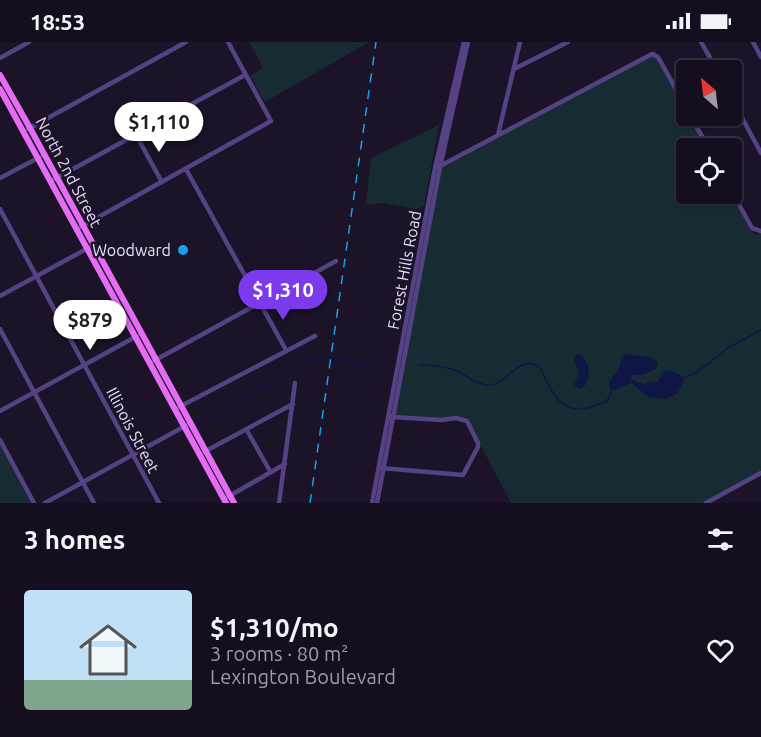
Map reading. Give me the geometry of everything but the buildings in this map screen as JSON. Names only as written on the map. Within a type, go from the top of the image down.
[{"type":"main road","name":"North 2nd Street","points":[[0,75],[45,155],[54,180],[79,228],[226,499],[234,503]]},
{"type":"main road","name":"North 2nd Street","points":[[0,89],[38,158],[54,180]]},
{"type":"street","points":[[0,58],[29,42]]},
{"type":"street","points":[[23,132],[186,42]]},
{"type":"street","points":[[79,228],[272,121],[228,42]]},
{"type":"street","name":"Forest Hills Road","points":[[372,503],[391,417],[437,167],[466,42]]},
{"type":"street","points":[[498,135],[520,42]]},
{"type":"street","points":[[514,69],[568,42]]},
{"type":"street","points":[[701,42],[711,60]]},
{"type":"street","points":[[753,42],[761,57]]},
{"type":"street","points":[[437,167],[652,54],[658,57],[676,89]]},
{"type":"street","points":[[54,180],[245,75]]},
{"type":"street","points":[[742,118],[761,153]]},
{"type":"street","points":[[136,135],[162,182]]},
{"type":"street","points":[[0,178],[45,155]]},
{"type":"street","points":[[186,169],[285,350]]},
{"type":"street","points":[[739,204],[752,228],[761,231]]},
{"type":"street","name":"Illinois Street","points":[[0,209],[159,503]]},
{"type":"street","points":[[0,296],[90,247]]},
{"type":"street","points":[[153,362],[336,261]]},
{"type":"street","points":[[0,329],[94,503]]},
{"type":"street","points":[[0,411],[139,336]]},
{"type":"street","points":[[178,408],[315,336]]},
{"type":"street","points":[[279,503],[295,383]]},
{"type":"street","points":[[202,453],[293,404]]},
{"type":"street","points":[[381,468],[463,475],[478,447],[477,439],[467,421],[463,419],[391,417]]},
{"type":"street","points":[[45,503],[187,425]]},
{"type":"street","points":[[246,429],[270,471]]},
{"type":"street","points":[[0,440],[34,503]]},
{"type":"street","points":[[226,499],[285,464]]},
{"type":"street","name":"Forest Hills Road","points":[[377,503],[381,468]]},
{"type":"street","points":[[706,503],[761,473]]},
{"type":"green space","points":[[249,42],[369,42],[265,102],[250,76],[263,68]]},
{"type":"green space","points":[[655,51],[676,90],[676,126],[695,126],[701,138],[676,138],[676,204],[736,204],[750,230],[756,235],[761,232],[761,472],[704,503],[511,503],[467,419],[395,417],[442,167]]},
{"type":"green space","points":[[439,125],[424,206],[418,209],[383,203],[366,205],[371,158]]},
{"type":"green space","points":[[0,444],[32,503],[0,503]]},
{"type":"shaded area","points":[[579,353],[586,361],[589,371],[587,381],[581,389],[574,385],[579,373],[574,361]]},
{"type":"shaded area","points":[[624,354],[650,357],[658,362],[656,369],[642,375],[632,375],[631,378],[634,381],[644,384],[650,381],[658,382],[663,371],[671,371],[683,378],[677,394],[665,399],[649,397],[631,383],[615,390],[610,389],[609,382],[618,371]]},
{"type":"waterway","points":[[683,378],[696,373],[728,348],[761,330]]},
{"type":"waterway","points":[[197,427],[313,358],[335,358],[365,364],[390,359]]},
{"type":"waterway","points":[[419,365],[452,369],[478,383],[492,385],[504,379],[521,365],[534,364],[541,369],[558,399],[572,408],[582,409],[607,401],[613,388]]},
{"type":"railway","points":[[310,503],[376,42]]},
{"type":"place","name":"Woodward","points":[[183,250]]}]
